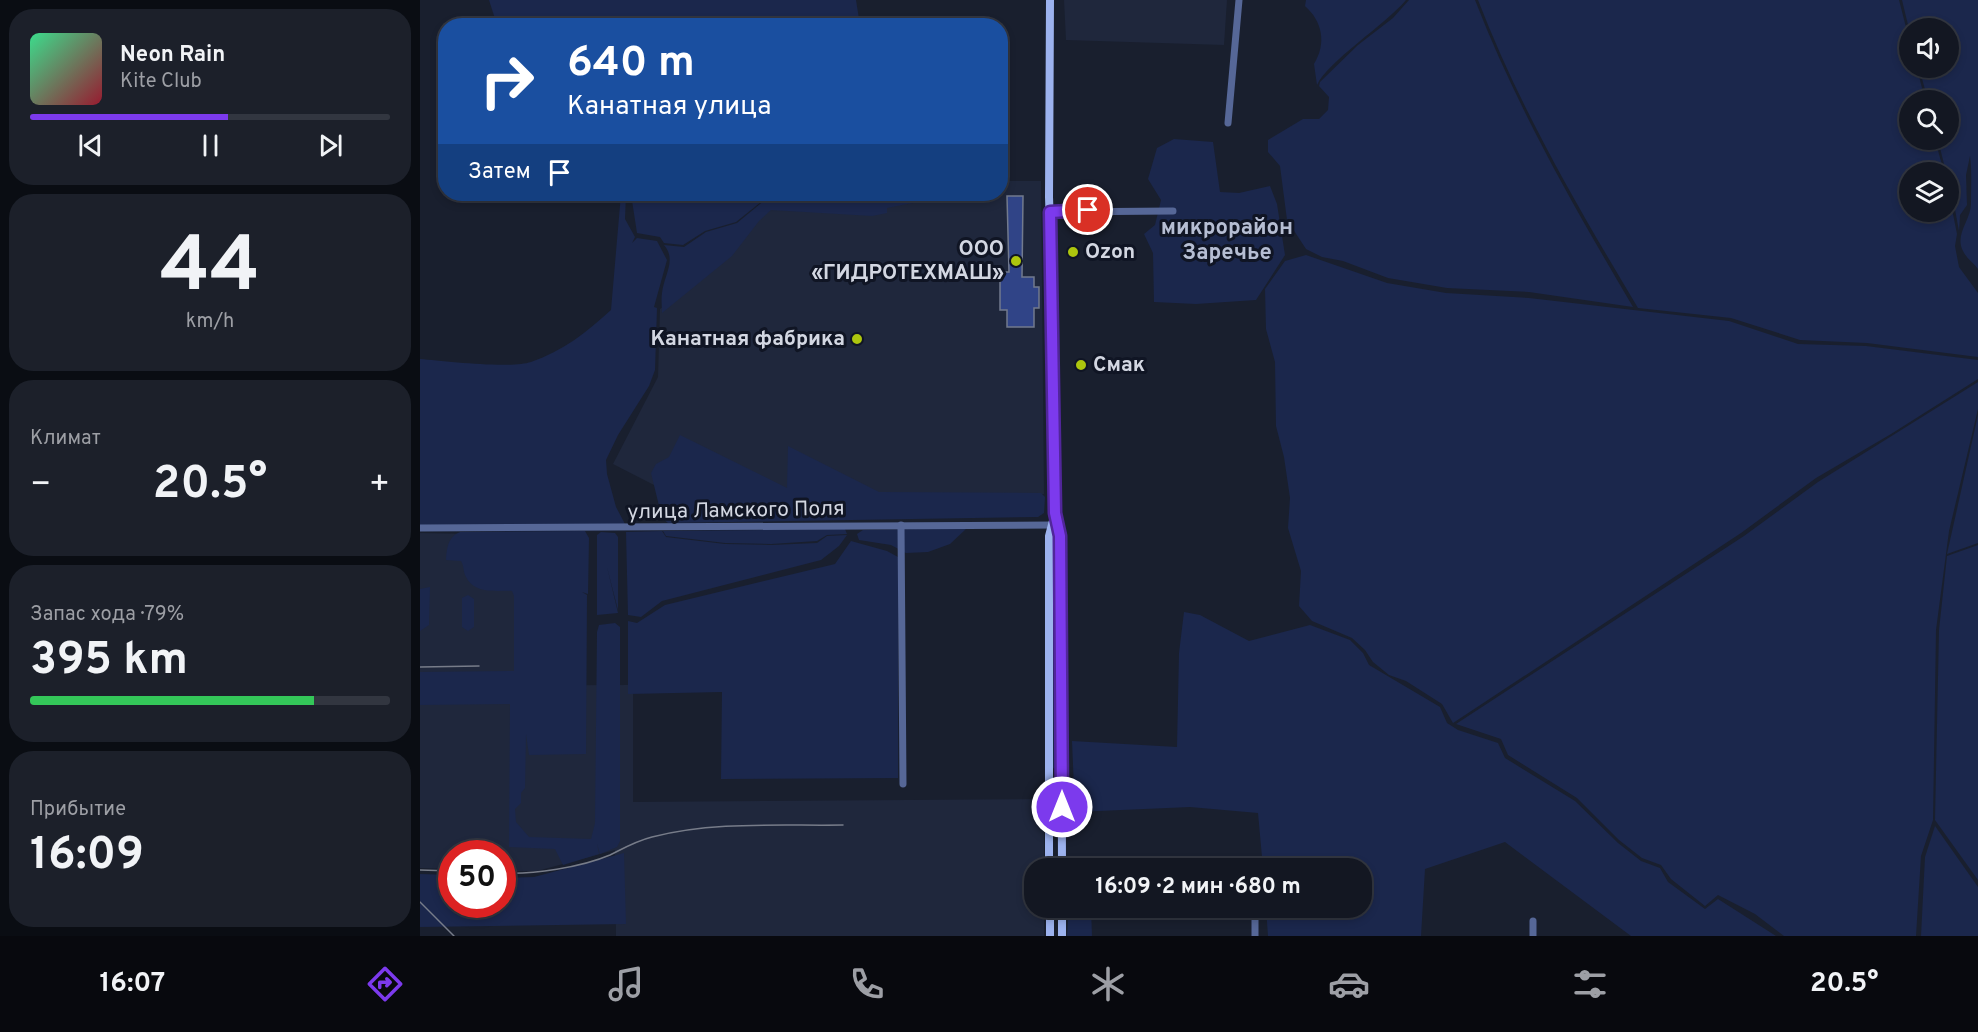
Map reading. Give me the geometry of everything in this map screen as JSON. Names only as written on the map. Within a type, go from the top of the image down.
[{"type":"main road","points":[[1050,0],[1050,212],[1055,513],[1060,536],[1062,858]]},
{"type":"main road","points":[[1049,858],[1049,536],[1055,513]]},
{"type":"main road","points":[[1049,787],[1062,787]]},
{"type":"main road","points":[[1050,918],[1050,936]]},
{"type":"main road","points":[[1062,918],[1062,936]]},
{"type":"street","points":[[1228,123],[1239,0]]},
{"type":"street","points":[[1050,212],[1173,211]]},
{"type":"street","points":[[901,525],[903,784]]},
{"type":"street","name":"улица Ламского Поля","points":[[420,528],[617,529],[1052,525]]},
{"type":"street","points":[[1255,918],[1255,936]]},
{"type":"street","points":[[1533,921],[1533,936]]},
{"type":"shaded area","points":[[489,0],[856,0],[859,18],[495,18]]},
{"type":"shaded area","points":[[1064,0],[1227,0],[1224,45],[1066,40]]},
{"type":"shaded area","points":[[1306,0],[1406,0],[1332,65],[1317,85],[1314,64],[1320,48],[1321,33],[1315,18],[1305,6]]},
{"type":"shaded area","points":[[1409,0],[1475,0],[1528,118],[1568,194],[1633,307],[1529,292],[1447,288],[1388,278],[1343,261],[1322,257],[1306,249],[1287,220],[1280,166],[1268,152],[1268,140],[1303,119],[1319,119],[1328,110],[1329,97],[1319,86],[1320,82],[1358,45],[1393,18]]},
{"type":"shaded area","points":[[1478,0],[1899,0],[1904,18],[1899,18],[1899,78],[1920,78],[1922,90],[1899,90],[1899,150],[1938,150],[1941,162],[1899,162],[1899,222],[1955,222],[1957,234],[1955,246],[1959,267],[1978,293],[1978,357],[1867,343],[1800,340],[1731,318],[1638,308],[1552,158],[1512,80]]},
{"type":"shaded area","points":[[1902,0],[1978,0],[1978,269],[1964,254],[1961,245],[1962,233],[1971,208],[1970,156],[1966,175],[1967,205],[1960,215],[1959,231],[1959,162],[1944,162],[1940,150],[1959,150],[1959,90],[1925,90],[1922,78],[1959,78],[1959,18],[1906,18]]},
{"type":"shaded area","points":[[1174,139],[1213,142],[1220,192],[1239,193],[1270,186],[1277,204],[1285,255],[1256,300],[1196,304],[1154,302],[1153,253],[1144,234],[1155,225],[1161,200],[1148,179],[1157,148]]},
{"type":"shaded area","points":[[1008,181],[1041,181],[1044,494],[874,494],[654,485],[613,464],[658,377],[660,309],[721,259],[769,208],[852,201],[1008,201]]},
{"type":"shaded area","points":[[620,201],[626,201],[625,219],[635,237],[632,243],[637,238],[657,241],[667,260],[654,307],[657,308],[655,370],[649,386],[618,435],[606,460],[607,474],[616,507],[625,524],[420,525],[420,359],[508,365],[531,362],[574,340],[611,310]]},
{"type":"shaded area","points":[[632,201],[762,201],[736,222],[705,231],[683,245],[664,243],[660,237],[637,233]]},
{"type":"shaded area","points":[[764,201],[922,201],[887,208],[887,213],[872,216],[771,210],[759,221],[732,256],[662,313],[662,293],[670,262],[664,245],[684,247],[706,232],[737,223]]},
{"type":"shaded area","points":[[1306,255],[1387,283],[1446,293],[1529,298],[1729,321],[1798,344],[1866,346],[1978,360],[1978,379],[1816,478],[1741,533],[1453,723],[1442,704],[1406,681],[1389,675],[1373,662],[1365,650],[1352,638],[1312,621],[1299,606],[1301,571],[1288,528],[1290,498],[1284,457],[1276,426],[1275,362],[1266,329],[1265,289],[1285,261]]},
{"type":"shaded area","points":[[1978,382],[1978,409],[1949,531],[1936,630],[1933,820],[1921,856],[1916,936],[1784,936],[1755,914],[1718,895],[1705,906],[1671,879],[1661,865],[1642,858],[1619,840],[1577,798],[1508,755],[1501,739],[1456,724],[1744,536],[1818,482]]},
{"type":"shaded area","points":[[1978,415],[1978,543],[1947,554]]},
{"type":"shaded area","points":[[680,435],[787,488],[788,446],[879,492],[1041,493],[1045,497],[1044,513],[1038,517],[668,523],[662,518],[651,473],[656,464],[669,457]]},
{"type":"shaded area","points":[[967,528],[950,544],[928,552],[906,553],[891,545],[859,540],[857,534],[863,530]]},
{"type":"shaded area","points":[[845,529],[847,534],[827,535],[817,541],[771,544],[725,543],[666,536],[663,531]]},
{"type":"shaded area","points":[[585,531],[589,538],[588,594],[582,592],[587,595],[586,754],[529,755],[526,734],[525,788],[521,793],[521,803],[515,809],[516,822],[529,837],[591,839],[595,823],[597,632],[599,625],[615,623],[620,627],[620,841],[617,847],[600,854],[597,844],[599,854],[563,865],[555,849],[516,847],[516,840],[509,840],[510,704],[420,705],[420,672],[514,671],[514,596],[512,591],[479,589],[465,575],[461,561],[446,560],[451,540],[460,532]]},
{"type":"shaded area","points":[[662,531],[666,537],[725,544],[771,545],[817,543],[827,536],[847,535],[839,546],[821,560],[662,601],[641,617],[628,615],[626,532]]},
{"type":"shaded area","points":[[601,532],[615,533],[618,537],[618,610],[607,567],[618,613],[597,615],[597,535]]},
{"type":"shaded area","points":[[420,533],[578,536],[575,681],[420,684]]},
{"type":"shaded area","points":[[1055,533],[1057,541],[1056,770],[1053,768],[1053,534]]},
{"type":"shaded area","points":[[851,541],[887,551],[898,557],[898,778],[721,779],[722,692],[628,694],[628,621],[637,623],[665,605],[835,564]]},
{"type":"shaded area","points":[[1978,545],[1978,880],[1935,820],[1939,630],[1947,556]]},
{"type":"shaded area","points":[[430,587],[429,625],[420,631],[420,589]]},
{"type":"shaded area","points":[[468,595],[474,599],[474,627],[468,631],[462,627],[462,598]]},
{"type":"shaded area","points":[[1184,612],[1200,615],[1249,641],[1310,625],[1350,640],[1363,653],[1369,665],[1440,707],[1447,723],[1458,730],[1498,743],[1505,758],[1575,801],[1618,843],[1641,861],[1660,868],[1668,882],[1705,909],[1718,899],[1776,936],[1631,936],[1505,842],[1425,869],[1421,936],[1268,936],[1267,918],[1372,918],[1372,858],[1262,858],[1258,813],[1190,807],[1075,812],[1072,741],[1177,747],[1179,653]]},
{"type":"shaded area","points":[[633,685],[633,802],[1044,799],[1044,858],[1024,858],[1024,918],[1044,918],[1044,936],[616,936],[615,850],[537,871],[516,871],[516,840],[438,840],[438,869],[420,868],[420,686]]},
{"type":"shaded area","points":[[1935,826],[1978,887],[1978,936],[1921,936],[1925,857]]},
{"type":"shaded area","points":[[624,853],[626,924],[420,927],[420,874],[438,875],[438,918],[516,918],[516,878],[534,877]]},
{"type":"shaded area","points":[[1068,918],[1091,918],[1092,936],[1067,936]]},
{"type":"building","name":"ООО «ГИДРОТЕХМАШ»","points":[[1008,196],[1023,196],[1022,277],[1034,277],[1034,287],[1039,287],[1039,308],[1034,308],[1034,327],[1007,327],[1007,310],[1000,310],[1000,272],[1009,272]]},
{"type":"railway","points":[[420,667],[479,666]]},
{"type":"railway","points":[[516,873],[542,871],[599,859],[646,839],[675,832],[723,826],[843,825]]},
{"type":"railway","points":[[420,870],[438,871]]},
{"type":"railway","points":[[420,902],[454,936]]},
{"type":"place","name":"Ozon","points":[[1073,252]]},
{"type":"place","name":"ООО «ГИДРОТЕХМАШ»","points":[[1016,261]]},
{"type":"place","name":"Канатная фабрика","points":[[857,339]]},
{"type":"place","name":"Смак","points":[[1081,365]]},
{"type":"district","name":"микрорайон Заречье","points":[[1227,240]]},
{"type":"route","points":[[1062,807],[1060,536],[1055,513],[1054,341],[1050,212],[1088,210]]}]
